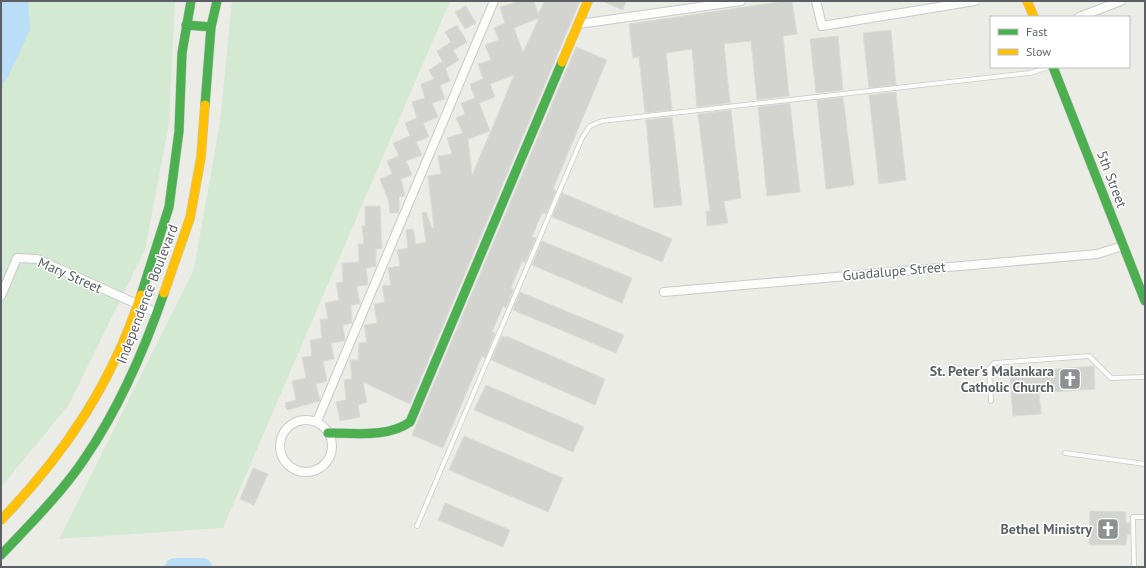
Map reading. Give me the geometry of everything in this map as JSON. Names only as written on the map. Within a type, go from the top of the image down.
[{"type":"main road","name":"Independence Boulevard","points":[[1,520],[30,490],[70,438],[108,375],[138,305],[160,240],[169,207],[179,131],[182,53],[186,25],[192,1]]},
{"type":"main road","name":"Independence Boulevard","points":[[2,554],[46,508],[85,459],[121,399],[157,313],[190,218],[201,157],[211,26],[217,1]]},
{"type":"main road","points":[[328,433],[393,432],[404,428],[410,422],[588,1]]},
{"type":"main road","points":[[1027,1],[1034,16]]},
{"type":"main road","points":[[186,25],[211,26]]},
{"type":"main road","name":"5th Street","points":[[1053,68],[1145,301]]},
{"type":"street","points":[[317,422],[494,1]]},
{"type":"street","points":[[579,24],[741,1]]},
{"type":"street","points":[[816,1],[822,26],[975,1]]},
{"type":"street","points":[[1082,16],[1121,1]]},
{"type":"street","name":"Guadalupe Street","points":[[664,292],[1097,254],[1123,246]]},
{"type":"street","name":"Mary Street","points":[[1,296],[17,258],[37,259],[138,305]]},
{"type":"street","points":[[138,305],[157,313]]},
{"type":"street","points":[[303,419],[317,422],[328,433],[332,443],[330,456],[322,467],[309,472],[296,470],[285,461],[280,448],[282,435],[291,424],[303,419]]},
{"type":"lane","points":[[417,526],[582,138],[590,126],[602,121],[1030,73],[1046,68]]},
{"type":"lane","points":[[991,401],[989,369],[994,363],[1089,356],[1111,378],[1145,377]]},
{"type":"lane","points":[[1066,453],[1097,456],[1117,461],[1145,464]]},
{"type":"lane","points":[[1134,567],[1133,517],[1145,517]]},
{"type":"green space","points":[[1,1],[175,1],[169,123],[145,250],[68,406],[1,487]]},
{"type":"green space","points":[[232,1],[450,1],[223,528],[59,539],[194,269],[220,122]]},
{"type":"water","points":[[1,1],[28,1],[30,30],[7,79],[1,86]]},
{"type":"building","points":[[520,1],[534,1],[538,14],[545,1],[580,1],[410,404],[363,382],[367,402],[358,405],[360,417],[340,421],[336,402],[346,400],[344,380],[352,379],[350,360],[358,360],[359,343],[367,342],[364,325],[377,323],[374,304],[385,302],[382,286],[391,285],[388,268],[400,266],[397,250],[408,248],[406,230],[413,229],[416,244],[426,242],[422,213],[426,212],[432,228],[434,228],[428,176],[441,174],[438,156],[452,154],[447,138],[463,133],[456,118],[465,114],[461,103],[475,98],[470,84],[483,79],[478,64],[491,60],[485,45],[499,40],[494,28],[505,23],[500,7]],"holes":[[[539,18],[523,53],[514,28]],[[514,75],[491,131],[472,175],[468,139],[490,131],[479,103],[495,97],[490,84]]]},
{"type":"building","points":[[602,1],[626,1],[623,10]]},
{"type":"building","points":[[792,1],[797,34],[783,36],[789,96],[757,100],[751,41],[724,44],[730,103],[697,107],[692,49],[666,53],[672,110],[645,113],[639,57],[633,58],[629,24]]},
{"type":"building","points":[[466,6],[476,23],[465,29],[455,12]]},
{"type":"building","points":[[457,25],[467,42],[453,50],[459,60],[446,68],[437,51],[451,42],[445,32]]},
{"type":"building","points":[[891,30],[896,85],[869,88],[863,33]]},
{"type":"building","points":[[838,36],[843,90],[816,93],[810,39]]},
{"type":"building","points":[[576,47],[607,60],[553,189],[556,191],[546,214],[542,213],[532,237],[536,238],[525,263],[522,261],[511,288],[514,289],[506,308],[503,306],[492,332],[495,333],[485,358],[482,356],[443,448],[412,435]]},
{"type":"building","points":[[443,61],[450,81],[440,85],[445,99],[432,103],[438,117],[423,123],[429,137],[416,142],[422,155],[406,161],[412,175],[401,179],[405,196],[399,197],[399,213],[390,213],[388,199],[380,179],[392,174],[387,161],[399,156],[393,143],[410,136],[405,123],[417,118],[412,102],[425,98],[421,84],[434,79],[429,70]]},
{"type":"building","points":[[896,92],[906,180],[879,184],[869,95]]},
{"type":"building","points":[[843,97],[854,185],[826,189],[817,100]]},
{"type":"building","points":[[790,103],[800,192],[767,196],[758,107]]},
{"type":"building","points":[[731,110],[741,198],[724,201],[728,223],[707,226],[706,211],[710,211],[698,114]]},
{"type":"building","points":[[672,117],[682,205],[654,208],[646,120]]},
{"type":"building","points":[[562,193],[672,239],[662,262],[552,217]]},
{"type":"building","points":[[365,206],[380,206],[382,248],[376,249],[376,266],[366,268],[368,285],[357,286],[360,304],[351,305],[352,323],[343,325],[345,341],[331,343],[334,359],[323,361],[327,381],[316,384],[320,401],[287,410],[285,403],[296,400],[292,381],[306,378],[302,357],[312,356],[310,340],[322,338],[320,319],[328,319],[325,303],[339,300],[336,283],[343,282],[342,263],[359,262],[358,244],[364,244],[362,226],[365,226]]},
{"type":"building","points":[[542,241],[632,278],[622,303],[532,265]]},
{"type":"building","points":[[520,292],[624,335],[616,353],[513,310]]},
{"type":"building","points":[[502,336],[506,338],[506,336],[605,379],[595,405],[491,360]]},
{"type":"building","points":[[1094,366],[1095,389],[1039,393],[1041,414],[1013,416],[1010,377],[1044,375],[1044,370]]},
{"type":"building","points":[[486,385],[584,427],[573,452],[474,410]]},
{"type":"building","points":[[464,436],[563,478],[548,512],[449,470]]},
{"type":"building","points":[[253,468],[268,474],[254,505],[240,499]]},
{"type":"building","points":[[445,503],[510,530],[503,547],[438,520]]},
{"type":"building","name":"Bethel Ministry","points":[[1090,511],[1126,512],[1126,523],[1130,523],[1130,535],[1127,535],[1126,545],[1089,545]]},
{"type":"waterway","points":[[174,567],[203,567]]},
{"type":"traffic: fast","points":[[141,295],[169,207],[179,131],[182,53],[191,1]]},
{"type":"traffic: fast","points":[[205,105],[211,27],[217,1]]},
{"type":"traffic: fast","points":[[186,25],[211,27]]},
{"type":"traffic: fast","points":[[328,433],[381,433],[401,427],[410,422],[562,62]]},
{"type":"traffic: fast","points":[[1053,68],[1145,301]]},
{"type":"traffic: fast","points":[[1,555],[66,484],[97,439],[130,378],[164,293]]},
{"type":"traffic: slow","points":[[562,62],[588,1]]},
{"type":"traffic: slow","points":[[1027,1],[1034,16]]},
{"type":"traffic: slow","points":[[164,293],[190,218],[201,157],[205,105]]},
{"type":"traffic: slow","points":[[1,520],[46,469],[84,416],[116,358],[141,295]]},
{"type":"place","name":"St. Peter's Malankara Catholic Church","points":[[1070,379]]},
{"type":"place","name":"Bethel Ministry","points":[[1108,529]]}]
